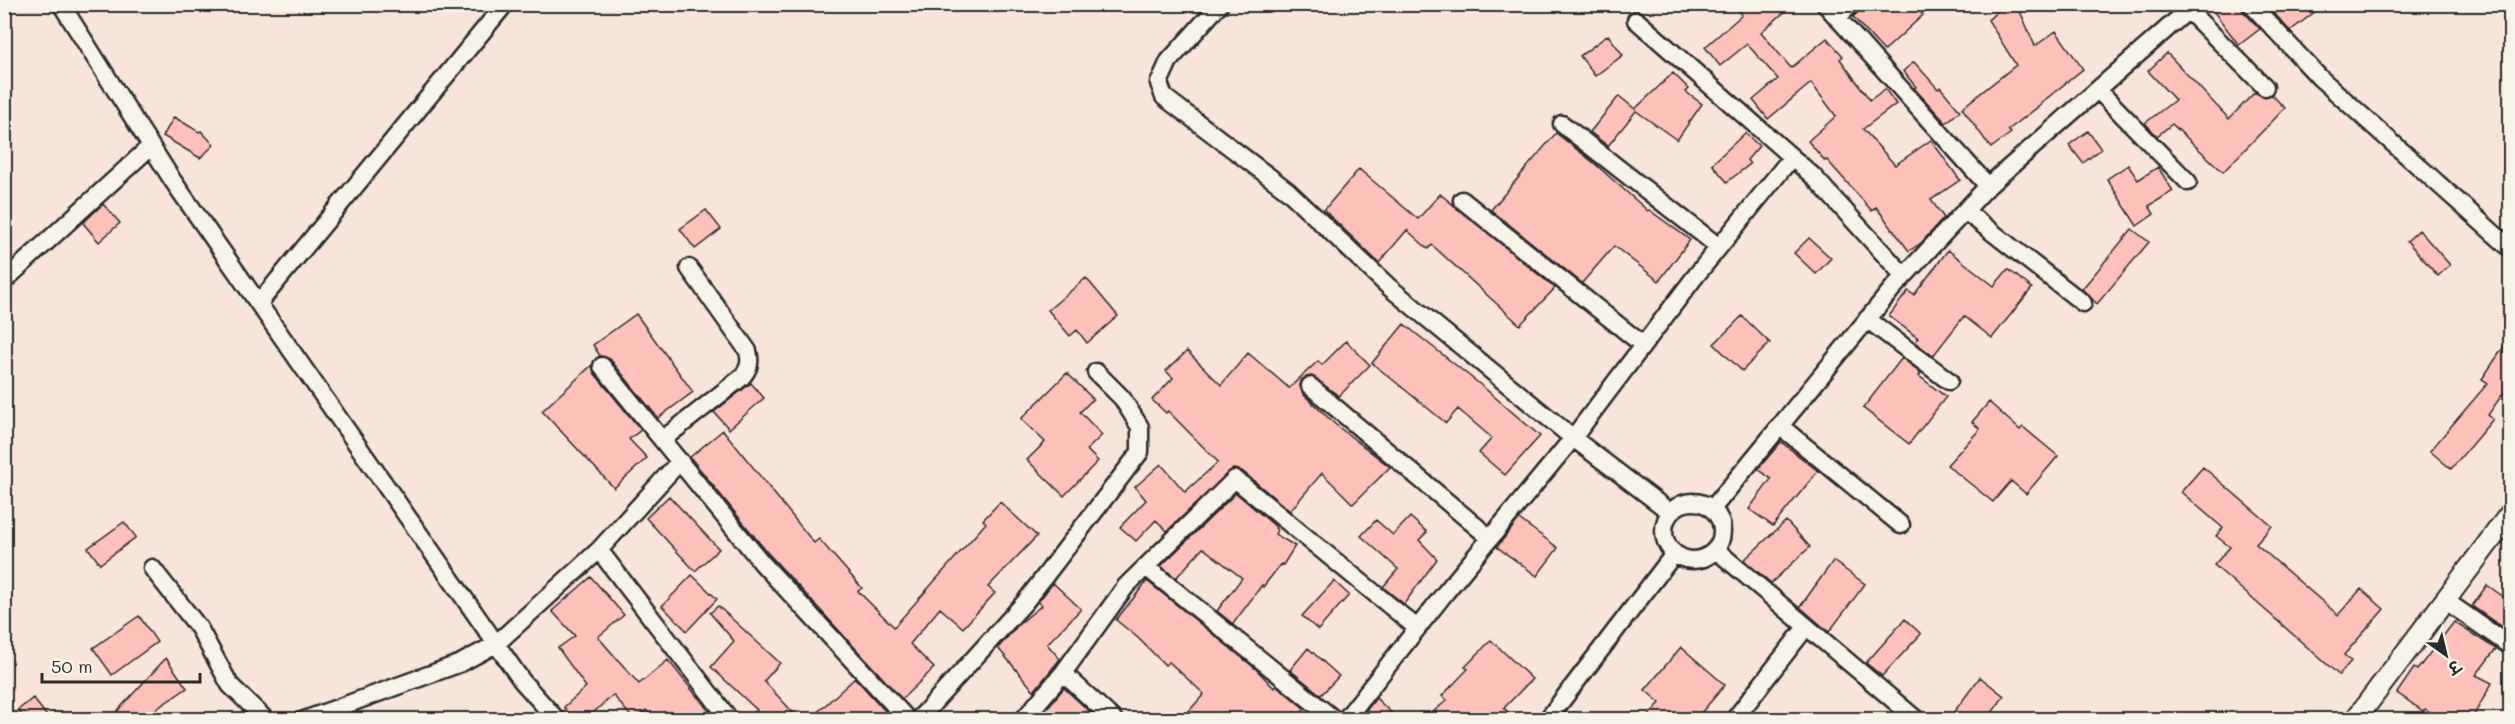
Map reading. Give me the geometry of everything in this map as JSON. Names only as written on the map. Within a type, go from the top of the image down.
[{"type":"street","points":[[61,4],[151,146],[259,303],[522,681],[557,720]]},
{"type":"street","points":[[259,303],[505,4]]},
{"type":"street","points":[[1220,4],[1169,61],[1159,83],[1164,97],[1288,191],[1389,287],[1573,438],[1670,512]]},
{"type":"street","points":[[1825,4],[1988,186]]},
{"type":"street","points":[[1837,18],[1851,4]]},
{"type":"street","points":[[2251,4],[2320,78],[2511,248]]},
{"type":"street","points":[[1712,509],[1904,276],[1988,186],[2192,8],[2265,87]]},
{"type":"street","points":[[1636,20],[1813,176],[1904,276]]},
{"type":"street","points":[[2098,90],[2188,182]]},
{"type":"street","points":[[1562,124],[1719,247]]},
{"type":"street","points":[[4,281],[151,146]]},
{"type":"street","points":[[1346,720],[1417,628],[1573,438],[1719,247],[1792,157]]},
{"type":"street","points":[[1462,200],[1643,345]]},
{"type":"street","points":[[1965,211],[2083,303]]},
{"type":"street","points":[[663,440],[741,378],[751,360],[748,351],[689,268]]},
{"type":"street","points":[[1867,320],[1949,381]]},
{"type":"street","points":[[603,366],[762,563],[908,720]]},
{"type":"street","points":[[924,717],[1025,602],[1140,452],[1140,427],[1122,398],[1096,372]]},
{"type":"street","points":[[1310,386],[1490,538]]},
{"type":"street","points":[[1780,426],[1901,525]]},
{"type":"street","points":[[304,720],[461,663],[496,644],[599,550],[680,461]]},
{"type":"street","points":[[1023,720],[1063,673],[1126,586],[1235,478],[1417,628]]},
{"type":"street","points":[[1686,502],[1695,502],[1712,509],[1722,524],[1720,542],[1716,550],[1700,560],[1691,561],[1674,554],[1668,547],[1663,529],[1670,512],[1686,502]]},
{"type":"street","points":[[2361,718],[2511,514]]},
{"type":"street","points":[[599,550],[730,720]]},
{"type":"street","points":[[1716,550],[1917,720]]},
{"type":"street","points":[[1547,720],[1674,554]]},
{"type":"street","points":[[1146,567],[1335,720]]},
{"type":"street","points":[[152,568],[199,628],[230,685],[266,720]]},
{"type":"street","points":[[2446,601],[2511,646]]},
{"type":"street","points":[[1734,720],[1806,627]]},
{"type":"street","points":[[1063,673],[1114,720]]},
{"type":"building","points":[[1733,4],[1794,4],[1761,32],[1791,68],[1827,38],[1843,56],[1840,59],[1870,100],[1885,89],[1896,104],[1863,129],[1895,165],[1931,140],[1960,180],[1931,200],[1944,218],[1921,243],[1909,251],[1876,207],[1872,211],[1808,141],[1836,116],[1811,83],[1768,119],[1753,100],[1778,79],[1747,44],[1720,66],[1705,47],[1742,15]]},
{"type":"building","points":[[1867,4],[1913,4],[1923,15],[1884,51],[1853,17]]},
{"type":"building","points":[[2005,4],[2017,4],[2035,46],[2056,31],[2083,69],[2008,130],[2011,133],[1991,148],[1962,108],[2016,65],[1988,20]]},
{"type":"building","points":[[2208,4],[2241,4],[2243,11],[2260,29],[2239,45]]},
{"type":"building","points":[[2266,4],[2325,4],[2290,31]]},
{"type":"building","points":[[1608,35],[1623,55],[1595,76],[1580,56]]},
{"type":"building","points":[[2167,53],[2229,119],[2255,92],[2263,97],[2272,95],[2285,108],[2223,172],[2172,124],[2157,136],[2145,123],[2175,100],[2148,71]]},
{"type":"building","points":[[1914,62],[1938,89],[1940,87],[1960,111],[1946,123],[1914,88],[1916,87],[1903,71]]},
{"type":"building","points":[[1673,73],[1689,89],[1686,92],[1702,104],[1677,140],[1636,111],[1608,146],[1590,132],[1619,96],[1635,109]]},
{"type":"building","points":[[174,117],[199,132],[201,131],[214,145],[200,158],[163,136]]},
{"type":"building","points":[[2088,131],[2101,149],[2083,163],[2069,145]]},
{"type":"building","points":[[1556,133],[1648,211],[1690,240],[1659,281],[1614,246],[1582,283],[1491,210]]},
{"type":"building","points":[[1745,133],[1759,146],[1747,160],[1750,164],[1727,182],[1712,164]]},
{"type":"building","points":[[2128,165],[2138,180],[2158,167],[2173,191],[2149,206],[2154,214],[2137,226],[2107,179]]},
{"type":"building","points":[[1359,169],[1418,219],[1440,194],[1555,288],[1520,325],[1432,245],[1428,249],[1407,230],[1379,263],[1324,210]]},
{"type":"building","points":[[103,204],[120,223],[99,242],[83,223]]},
{"type":"building","points":[[706,210],[721,229],[695,249],[680,229]]},
{"type":"building","points":[[2132,229],[2149,242],[2097,304],[2082,289]]},
{"type":"building","points":[[2419,230],[2450,265],[2438,276],[2407,241]]},
{"type":"building","points":[[1809,238],[1831,258],[1816,274],[1794,253]]},
{"type":"building","points":[[1948,250],[1994,286],[2008,269],[2032,288],[1992,338],[1964,316],[1933,356],[1915,342],[1918,338],[1889,316],[1908,291],[1914,295]]},
{"type":"building","points":[[1086,278],[1118,316],[1087,343],[1077,330],[1070,336],[1048,310]]},
{"type":"building","points":[[636,314],[693,392],[658,418],[610,359],[600,356],[593,345]]},
{"type":"building","points":[[1742,316],[1770,343],[1742,371],[1714,344]]},
{"type":"building","points":[[1404,324],[1540,436],[1505,475],[1479,453],[1492,438],[1458,409],[1446,423],[1372,363]]},
{"type":"building","points":[[2511,336],[2511,382],[2488,415],[2493,419],[2451,469],[2430,451],[2488,383],[2482,379]]},
{"type":"building","points":[[1346,341],[1370,365],[1339,396],[1312,376],[1302,379],[1300,385],[1303,394],[1336,425],[1390,467],[1353,504],[1322,473],[1290,511],[1242,471],[1233,469],[1167,531],[1156,520],[1136,541],[1120,527],[1146,500],[1135,487],[1161,464],[1185,492],[1218,462],[1168,411],[1166,413],[1152,400],[1173,378],[1166,371],[1187,351],[1221,385],[1248,353],[1289,388],[1318,361],[1322,365]]},
{"type":"building","points":[[1902,358],[1921,373],[1919,376],[1946,397],[1909,444],[1863,408]]},
{"type":"building","points":[[592,365],[594,373],[641,430],[629,439],[647,458],[614,488],[542,411]]},
{"type":"building","points":[[1067,373],[1093,399],[1080,412],[1102,435],[1087,450],[1098,461],[1064,496],[1027,460],[1045,442],[1021,419]]},
{"type":"building","points":[[751,383],[764,398],[729,429],[714,412]]},
{"type":"building","points":[[1989,402],[2020,430],[2023,427],[2058,456],[2026,494],[2011,481],[1993,502],[1947,465],[1980,429],[1972,422]]},
{"type":"building","points":[[723,430],[814,543],[819,539],[862,588],[858,591],[894,627],[986,523],[983,520],[1000,502],[1037,536],[988,587],[995,593],[963,628],[940,608],[910,644],[934,668],[902,699],[767,552],[690,457]]},
{"type":"building","points":[[1781,442],[1818,471],[1773,526],[1749,509],[1771,479],[1758,469]]},
{"type":"building","points":[[2203,467],[2272,526],[2256,544],[2338,615],[2361,589],[2384,609],[2344,655],[2351,661],[2339,675],[2214,565],[2230,547],[2216,536],[2223,528],[2181,492]]},
{"type":"building","points":[[1236,493],[1276,527],[1275,534],[1295,546],[1283,565],[1281,564],[1263,587],[1262,585],[1233,624],[1217,611],[1242,578],[1203,548],[1176,578],[1161,566]]},
{"type":"building","points":[[669,496],[719,549],[695,571],[646,518]]},
{"type":"building","points":[[1410,517],[1427,532],[1419,540],[1437,559],[1404,604],[1383,587],[1398,569],[1361,536],[1376,520],[1393,535]]},
{"type":"building","points":[[1519,519],[1558,548],[1537,576],[1497,547]]},
{"type":"building","points":[[1786,521],[1810,547],[1771,583],[1744,560]]},
{"type":"building","points":[[124,522],[136,537],[100,564],[88,548]]},
{"type":"building","points":[[1833,561],[1865,584],[1829,632],[1800,607]]},
{"type":"building","points":[[692,575],[717,599],[687,631],[662,606]]},
{"type":"building","points":[[591,577],[624,615],[598,637],[639,684],[668,660],[716,720],[654,720],[646,710],[634,720],[613,695],[585,720],[574,720],[564,707],[586,687],[558,648],[575,636],[552,611]]},
{"type":"building","points":[[1147,581],[1256,669],[1274,688],[1276,685],[1305,709],[1293,720],[1181,720],[1204,694],[1169,662],[1165,665],[1116,620]]},
{"type":"building","points":[[1334,581],[1349,595],[1318,630],[1302,616]]},
{"type":"building","points":[[1053,583],[1081,609],[1047,644],[1060,659],[1034,691],[998,648],[1019,624],[1042,605],[1038,602]]},
{"type":"building","points":[[2487,585],[2511,602],[2509,632],[2472,606]]},
{"type":"building","points":[[718,606],[780,663],[764,681],[800,720],[746,720],[757,710],[711,667],[734,641],[710,613]]},
{"type":"building","points":[[139,616],[157,642],[112,675],[93,648]]},
{"type":"building","points":[[1905,619],[1921,634],[1882,676],[1866,663]]},
{"type":"building","points":[[2454,622],[2496,649],[2476,675],[2492,683],[2471,720],[2441,720],[2397,693],[2414,668],[2417,670]]},
{"type":"building","points":[[1491,640],[1532,679],[1504,708],[1516,720],[1424,720],[1447,700],[1442,696]]},
{"type":"building","points":[[1681,647],[1725,685],[1695,720],[1644,720],[1660,703],[1645,690]]},
{"type":"building","points":[[1308,648],[1339,676],[1321,695],[1290,670]]},
{"type":"building","points":[[166,658],[187,688],[140,720],[109,720]]},
{"type":"building","points":[[1980,677],[2004,696],[1987,720],[1948,720]]},
{"type":"building","points":[[855,678],[887,713],[881,720],[809,720]]},
{"type":"building","points":[[1064,688],[1090,712],[1081,720],[1037,720]]},
{"type":"building","points":[[33,698],[50,720],[25,720],[18,710]]},
{"type":"building","points":[[1376,698],[1379,701],[1399,720],[1359,720]]}]
